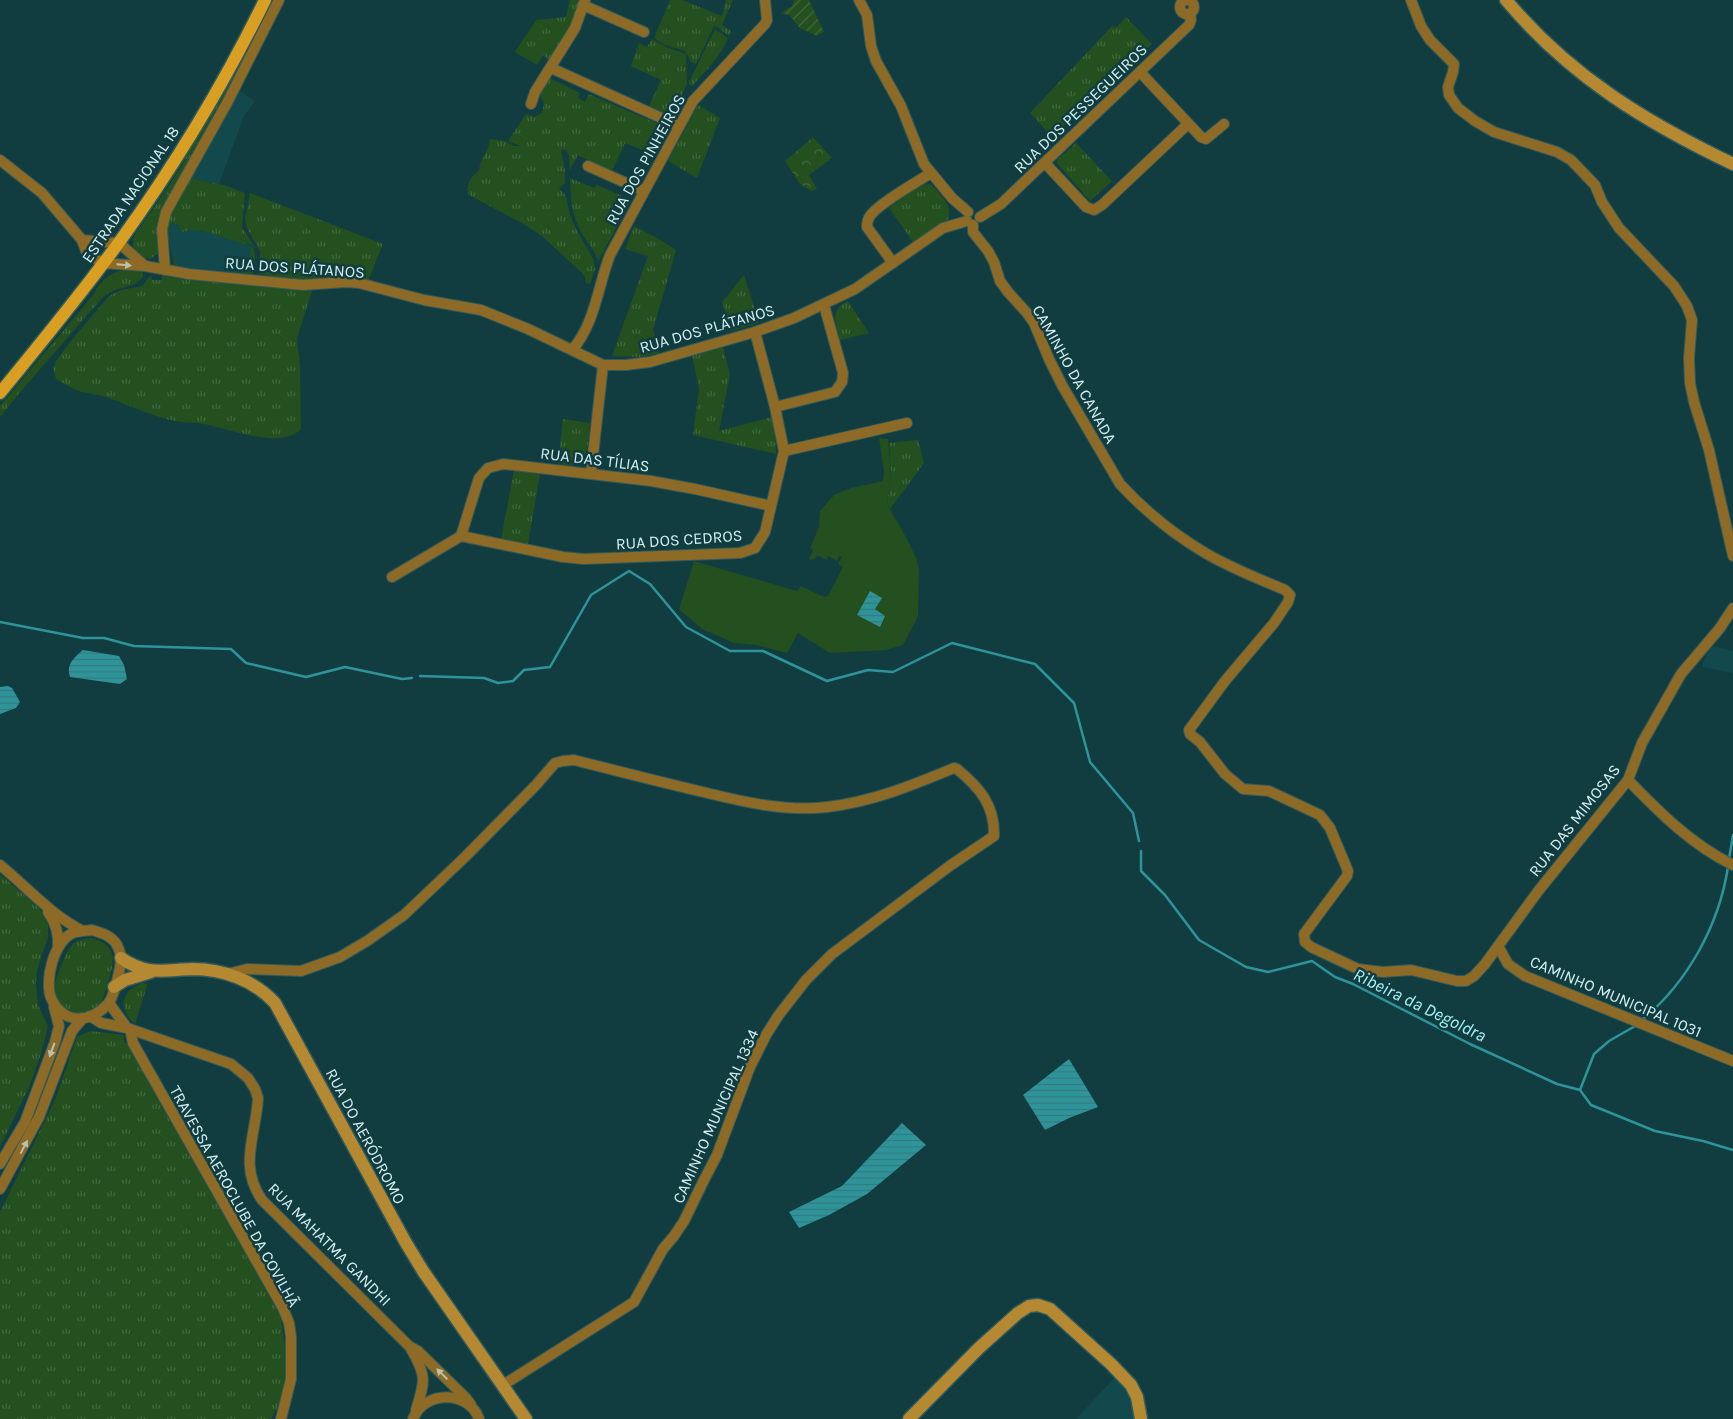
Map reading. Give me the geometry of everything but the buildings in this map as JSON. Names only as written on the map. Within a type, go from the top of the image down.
[{"type":"main road","name":"ESTRADA NACIONAL 18","points":[[0,393],[119,243],[215,95],[265,0]]},
{"type":"main road","points":[[1506,0],[1554,51],[1592,83],[1637,114],[1733,164]]},
{"type":"main road","points":[[1513,0],[1534,24],[1571,59],[1624,99],[1683,133],[1733,158]]},
{"type":"main road","name":"RUA DO AERÓDROMO","points":[[121,958],[140,969],[154,971],[194,969],[227,974],[252,983],[275,1002],[406,1243],[423,1271],[526,1419]]},
{"type":"main road","points":[[114,987],[125,980],[154,971]]},
{"type":"main road","points":[[909,1419],[1002,1326],[1029,1306],[1038,1305],[1050,1309],[1131,1385],[1137,1397],[1141,1419]]},
{"type":"street","points":[[165,270],[162,229],[166,212],[227,102],[279,0]]},
{"type":"street","name":"RUA DOS PINHEIROS","points":[[572,350],[582,339],[590,319],[610,255],[679,126],[693,101],[702,90],[765,24],[767,20],[765,0]]},
{"type":"street","points":[[859,0],[867,15],[871,46],[876,61],[900,106],[924,164],[972,219]]},
{"type":"street","points":[[1411,0],[1421,26],[1430,40],[1454,64],[1454,72],[1448,87],[1449,95],[1458,108],[1494,132],[1557,152],[1570,160],[1596,185],[1602,202],[1619,228],[1674,286],[1687,306],[1692,320],[1689,358],[1690,383],[1709,450],[1733,556]]},
{"type":"street","points":[[532,104],[535,92],[575,28],[584,2],[644,32]]},
{"type":"street","name":"RUA DOS PESSEGUEIROS","points":[[972,219],[1001,204],[1189,25],[1191,20],[1190,14]]},
{"type":"street","points":[[551,68],[679,126]]},
{"type":"street","points":[[1140,72],[1201,137],[1206,139],[1224,124]]},
{"type":"street","points":[[1045,162],[1086,207],[1094,210],[1102,205],[1188,124]]},
{"type":"street","points":[[0,160],[42,193],[82,240],[86,251],[102,263]]},
{"type":"street","points":[[588,166],[644,191]]},
{"type":"street","points":[[893,264],[868,227],[867,220],[880,206],[931,173]]},
{"type":"street","name":"RUA DOS PLÁTANOS","points":[[102,263],[145,266],[189,274],[303,285],[359,282],[424,300],[481,310],[528,329],[602,365],[626,365],[650,362],[755,332],[794,318],[855,289],[943,228],[972,219]]},
{"type":"street","name":"CAMINHO DA CANADA","points":[[972,219],[973,232],[988,251],[1000,281],[1034,323],[1062,386],[1120,484],[1154,516],[1208,555],[1285,590],[1290,595],[1288,602],[1274,623],[1225,681],[1189,730],[1190,734],[1200,742],[1225,774],[1243,789],[1270,791],[1318,812],[1329,826],[1348,871],[1347,876],[1304,934],[1305,942],[1310,947],[1358,969],[1382,972],[1411,970],[1457,981],[1466,981],[1474,976],[1498,946]]},
{"type":"street","points":[[82,240],[119,243],[145,266]]},
{"type":"street","points":[[775,407],[835,392],[842,382],[843,373],[824,305]]},
{"type":"street","name":"RUA DOS CEDROS","points":[[461,536],[563,557],[584,559],[740,553],[750,550],[759,543],[765,532],[784,451],[775,407],[755,332]]},
{"type":"street","points":[[591,473],[602,365]]},
{"type":"street","points":[[784,451],[906,423]]},
{"type":"street","name":"RUA DAS TÍLIAS","points":[[461,536],[479,478],[488,468],[503,464],[591,473],[695,489],[772,506]]},
{"type":"street","points":[[392,577],[461,536]]},
{"type":"street","name":"RUA DAS MIMOSAS","points":[[1498,946],[1539,890],[1628,780],[1642,744],[1682,674],[1720,628],[1733,608]]},
{"type":"street","name":"CAMINHO MUNICIPAL 1334","points":[[227,974],[247,969],[301,971],[340,957],[367,941],[404,915],[466,857],[536,786],[555,763],[563,760],[574,760],[651,780],[758,804],[796,808],[826,807],[860,801],[893,792],[957,768],[973,782],[984,796],[991,812],[994,836],[832,954],[806,980],[778,1016],[750,1067],[716,1155],[684,1221],[663,1250],[634,1302],[502,1385]]},
{"type":"street","points":[[1628,780],[1658,811],[1687,836],[1716,857],[1733,865]]},
{"type":"street","points":[[0,865],[66,922],[84,931]]},
{"type":"street","points":[[40,901],[56,926],[59,938],[48,977],[49,995],[57,1009],[68,1018],[87,1017],[96,1014],[109,1002],[114,987],[121,958],[117,945],[108,935],[92,930],[72,933],[58,946]]},
{"type":"street","name":"CAMINHO MUNICIPAL 1031","points":[[1498,946],[1508,964],[1525,976],[1733,1061]]},
{"type":"street","points":[[109,1002],[129,1029]]},
{"type":"street","points":[[0,1164],[26,1122],[55,1042],[59,1026],[54,1003]]},
{"type":"street","points":[[0,1189],[39,1117],[72,1031],[87,1017]]},
{"type":"street","name":"RUA MAHATMA GANDHI","points":[[87,1017],[101,1023],[129,1029],[231,1064],[248,1078],[258,1098],[249,1169],[255,1189],[262,1200],[410,1346],[418,1351],[466,1398],[479,1419]]},
{"type":"street","name":"TRAVESSA AEROCLUBE DA COVILHÃ","points":[[129,1029],[132,1043],[286,1315],[289,1323],[292,1357],[290,1379],[280,1417]]},
{"type":"street","name":"RUA MAHATMA GANDHI","points":[[410,1346],[424,1374],[424,1386],[415,1416]]},
{"type":"street","name":"RUA MAHATMA GANDHI","points":[[415,1416],[432,1399],[455,1398],[471,1405]]},
{"type":"shaded area","points":[[238,90],[255,101],[244,116],[219,184],[190,178]]},
{"type":"shaded area","points":[[169,216],[246,241],[255,252],[253,274],[176,268],[167,236]]},
{"type":"shaded area","points":[[870,591],[882,598],[875,609],[885,616],[880,627],[857,615]]},
{"type":"shaded area","points":[[1712,646],[1733,651],[1733,673],[1702,667]]},
{"type":"shaded area","points":[[83,650],[119,656],[124,665],[127,679],[120,684],[70,677],[69,669],[71,662]]},
{"type":"shaded area","points":[[8,686],[12,688],[20,702],[16,708],[0,714],[0,687]]},
{"type":"shaded area","points":[[1069,1059],[1098,1107],[1045,1130],[1023,1095]]},
{"type":"shaded area","points":[[902,1123],[926,1145],[867,1194],[829,1215],[799,1228],[789,1212],[842,1186]]},
{"type":"shaded area","points":[[1116,1376],[1128,1391],[1132,1400],[1135,1419],[1076,1419]]},
{"type":"green space","points":[[267,0],[274,0],[223,101],[161,211],[158,221],[158,253],[151,259],[144,258],[133,247],[133,239],[181,167]]},
{"type":"green space","points":[[570,0],[580,0],[569,28],[549,60],[543,55],[537,65],[515,52],[536,20],[566,17]]},
{"type":"green space","points":[[670,0],[682,0],[722,16],[726,0],[733,0],[722,25],[731,31],[729,36],[714,26],[696,64],[691,62],[685,51],[665,45],[654,38]]},
{"type":"green space","points":[[794,0],[809,0],[824,32],[817,36],[800,28],[789,15],[781,13],[792,6]]},
{"type":"green space","points":[[1126,17],[1152,44],[1052,137],[1030,113],[1112,26],[1116,28]]},
{"type":"green space","points":[[715,29],[728,38],[717,58],[692,86],[689,82]]},
{"type":"green space","points":[[652,39],[666,47],[686,54],[687,84],[672,117],[649,106],[661,80],[631,66],[639,43],[647,47]]},
{"type":"green space","points":[[550,78],[580,93],[578,98],[585,102],[589,94],[664,128],[650,153],[625,143],[612,171],[578,155],[570,170],[569,156],[566,150],[561,149],[565,183],[559,188],[566,196],[570,215],[593,258],[595,269],[590,284],[586,283],[582,273],[542,236],[522,223],[469,195],[468,191],[468,184],[479,170],[490,139],[505,141],[513,146],[521,146],[508,141],[526,114],[534,117],[542,113],[544,104],[540,94]]},
{"type":"green space","points":[[698,105],[720,118],[697,178],[668,161]]},
{"type":"green space","points":[[813,137],[832,158],[809,175],[817,189],[811,191],[800,184],[785,161]]},
{"type":"green space","points":[[1076,143],[1112,181],[1090,201],[1057,163],[1057,160]]},
{"type":"green space","points":[[190,178],[224,185],[245,193],[242,227],[255,248],[253,247],[255,256],[253,275],[216,272],[246,273],[247,264],[251,263],[250,249],[253,246],[246,241],[234,237],[247,242],[246,245],[201,230],[190,229],[184,232],[180,230],[178,224],[172,222],[169,232],[170,244],[168,236],[169,215]]},
{"type":"green space","points":[[570,178],[594,188],[597,185],[631,200],[598,262],[596,255],[576,221],[571,201]]},
{"type":"green space","points":[[921,185],[932,185],[948,205],[948,220],[913,242],[889,208]]},
{"type":"green space","points":[[250,193],[383,244],[368,281],[303,281],[259,274],[260,251],[247,228],[245,219]]},
{"type":"green space","points":[[634,226],[676,250],[653,330],[659,353],[642,357],[612,356],[648,256],[625,249]]},
{"type":"green space","points":[[171,251],[177,264],[180,268],[175,267]]},
{"type":"green space","points":[[132,269],[142,272],[143,277],[135,284],[108,293],[103,297],[0,417],[0,406],[93,295],[100,284],[114,273]]},
{"type":"green space","points":[[151,275],[152,280],[162,280],[162,276],[313,288],[297,338],[300,366],[301,429],[292,435],[281,438],[269,438],[205,424],[175,421],[150,414],[109,398],[80,391],[56,379],[53,368],[56,361],[109,296],[121,290],[142,286]]},
{"type":"green space","points":[[744,275],[759,323],[731,331],[722,302]]},
{"type":"green space","points":[[848,301],[869,333],[840,340],[835,317],[838,308]]},
{"type":"green space","points":[[723,347],[730,374],[719,431],[771,417],[775,431],[776,454],[693,435],[699,389],[692,356]]},
{"type":"green space","points":[[563,419],[590,423],[585,457],[576,465],[558,464]]},
{"type":"green space","points":[[879,438],[888,439],[891,477],[887,504],[907,539],[919,569],[918,616],[903,645],[886,650],[830,653],[798,633],[787,653],[756,645],[734,643],[702,629],[679,609],[694,561],[797,591],[801,586],[824,597],[828,596],[843,567],[838,564],[842,557],[839,556],[837,561],[828,556],[826,560],[817,555],[814,560],[812,559],[811,561],[809,559],[813,550],[810,548],[819,527],[820,511],[834,495],[851,488],[883,481],[884,472]]},
{"type":"green space","points":[[918,440],[924,463],[890,509],[887,504],[891,476],[889,443]]},
{"type":"green space","points":[[514,470],[540,474],[528,544],[501,540]]},
{"type":"green space","points":[[0,874],[40,909],[48,924],[48,937],[37,970],[36,983],[38,1005],[48,1026],[42,1051],[29,1087],[0,1147]]},
{"type":"green space","points":[[90,938],[106,945],[110,950],[113,962],[112,969],[100,1005],[89,1013],[79,1014],[70,1012],[61,1005],[56,995],[55,984],[62,963],[70,948],[78,941]]},
{"type":"green space","points":[[143,983],[147,984],[147,986],[135,1024],[126,1012],[124,1000],[130,990]]},
{"type":"green space","points":[[90,1031],[124,1035],[124,1042],[137,1048],[137,1056],[147,1080],[280,1315],[288,1364],[281,1402],[271,1419],[0,1419],[0,1212],[55,1100],[77,1037]]},
{"type":"waterway","name":"Ribeira da Degoldra","points":[[420,676],[484,678],[498,683],[513,681],[524,670],[550,667],[591,595],[629,571],[650,584],[686,627],[730,651],[763,651],[827,681],[868,670],[893,672],[952,643],[1035,664],[1074,703],[1090,762],[1133,813],[1139,841]]},
{"type":"waterway","name":"Ribeira da Degoldra","points":[[0,622],[83,638],[104,638],[134,646],[231,649],[246,663],[306,677],[345,667],[402,679],[412,678]]},
{"type":"waterway","points":[[1729,859],[1733,835]]},
{"type":"waterway","name":"Ribeira da Degoldra","points":[[1141,851],[1141,871],[1165,895],[1199,940],[1246,967],[1268,972],[1312,961],[1335,977],[1353,984],[1470,1044],[1557,1084],[1580,1090],[1591,1105],[1655,1131],[1703,1141],[1733,1150]]},
{"type":"waterway","points":[[1642,1020],[1674,988],[1699,951],[1717,910],[1724,889],[1728,867]]},
{"type":"waterway","points":[[1580,1090],[1594,1054],[1609,1041],[1637,1025]]}]
